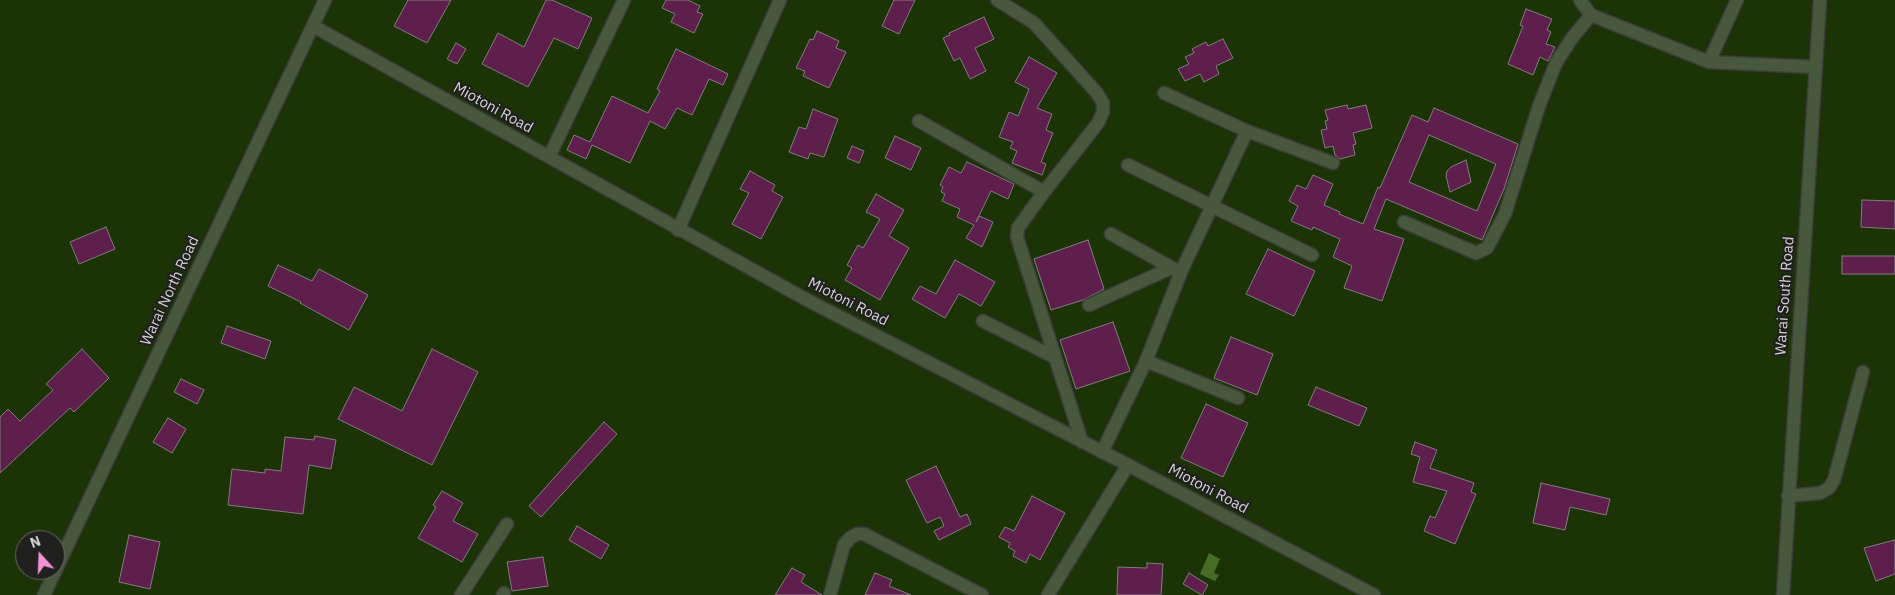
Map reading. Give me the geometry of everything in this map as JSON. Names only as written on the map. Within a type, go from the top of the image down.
[{"type":"street","name":"Warai North Road","points":[[44,595],[325,0]]},
{"type":"street","points":[[549,157],[624,0]]},
{"type":"street","points":[[678,230],[780,0]]},
{"type":"street","points":[[997,0],[1034,23],[1097,93],[1103,103],[1103,112],[1098,123],[1018,228],[1017,237],[1082,442]]},
{"type":"street","points":[[1580,0],[1591,14],[1709,62],[1816,67]]},
{"type":"street","points":[[1709,62],[1737,0]]},
{"type":"street","name":"Warai South Road","points":[[1783,595],[1820,0]]},
{"type":"street","points":[[1404,222],[1476,253],[1487,248],[1505,214],[1524,159],[1539,106],[1556,63],[1572,38],[1591,14]]},
{"type":"street","name":"Miotoni Road","points":[[313,26],[808,301],[1128,465],[1374,595]]},
{"type":"street","points":[[1164,93],[1247,131],[1334,163]]},
{"type":"street","points":[[919,122],[1044,192]]},
{"type":"street","points":[[1102,452],[1146,361],[1176,270],[1212,206],[1247,131]]},
{"type":"street","points":[[1128,165],[1312,255]]},
{"type":"street","points":[[1111,234],[1176,270]]},
{"type":"street","points":[[1090,305],[1176,270]]},
{"type":"street","points":[[983,321],[1054,357]]},
{"type":"street","points":[[1146,361],[1238,398]]},
{"type":"street","points":[[1788,496],[1820,492],[1829,488],[1834,480],[1864,372]]},
{"type":"street","points":[[1048,595],[1128,465]]},
{"type":"street","points":[[461,595],[507,524]]},
{"type":"street","points":[[830,595],[844,545],[857,534],[864,534],[982,595]]},
{"type":"shaded area","points":[[0,0],[1895,0],[1895,595],[0,595]]},
{"type":"shaded area","points":[[1209,553],[1220,559],[1214,573],[1219,575],[1215,581],[1200,574]]},
{"type":"building","points":[[408,0],[451,0],[427,43],[394,26]]},
{"type":"building","points":[[546,0],[552,0],[592,18],[578,49],[554,38],[528,87],[482,64],[498,33],[524,47]]},
{"type":"building","points":[[666,0],[688,0],[700,6],[697,12],[703,14],[694,33],[671,22],[675,14],[662,8]]},
{"type":"building","points":[[894,0],[915,0],[899,34],[882,26]]},
{"type":"building","points":[[1526,9],[1552,19],[1547,30],[1551,32],[1546,44],[1555,47],[1548,61],[1540,57],[1533,75],[1508,64],[1523,26],[1520,25]]},
{"type":"building","points":[[984,17],[994,39],[975,48],[986,71],[970,79],[960,58],[954,61],[943,38],[950,35],[949,33]]},
{"type":"building","points":[[817,31],[839,41],[836,48],[846,52],[829,88],[803,76],[805,71],[796,68],[810,39],[813,40]]},
{"type":"building","points":[[1223,39],[1233,58],[1216,66],[1219,74],[1204,82],[1200,74],[1185,81],[1178,69],[1189,64],[1185,57],[1194,53],[1192,49],[1206,42],[1208,46]]},
{"type":"building","points":[[456,43],[466,49],[457,64],[447,59]]},
{"type":"building","points":[[676,49],[728,74],[723,85],[709,79],[692,115],[677,108],[665,129],[650,121],[630,163],[592,145],[586,159],[567,150],[574,135],[590,142],[612,96],[648,113],[660,91],[657,89]]},
{"type":"building","points":[[1029,57],[1057,73],[1037,108],[1052,114],[1046,130],[1053,133],[1041,162],[1046,164],[1042,175],[1012,163],[1017,151],[1010,148],[1013,142],[999,137],[1009,112],[1018,116],[1029,89],[1015,82]]},
{"type":"building","points":[[1347,105],[1348,109],[1366,105],[1372,128],[1353,133],[1356,144],[1353,145],[1355,155],[1340,159],[1335,155],[1333,146],[1325,148],[1321,130],[1327,129],[1325,121],[1328,120],[1325,110]]},
{"type":"building","points":[[1434,108],[1518,144],[1504,189],[1482,240],[1386,199],[1374,229],[1404,239],[1382,301],[1344,288],[1352,266],[1333,257],[1340,239],[1313,227],[1312,230],[1291,221],[1298,206],[1289,201],[1297,185],[1306,189],[1313,175],[1333,184],[1324,205],[1340,212],[1339,214],[1363,224],[1412,115],[1428,122]],"holes":[[[1429,135],[1496,164],[1477,211],[1409,182]]]},
{"type":"building","points":[[813,109],[838,119],[824,157],[810,153],[808,159],[789,152],[799,127],[806,129]]},
{"type":"building","points":[[895,136],[921,148],[911,170],[885,158]]},
{"type":"building","points":[[852,146],[864,151],[859,163],[847,158]]},
{"type":"building","points":[[1466,160],[1471,182],[1450,192],[1446,176],[1447,171]]},
{"type":"building","points":[[967,162],[1014,184],[1008,199],[991,191],[976,222],[979,216],[993,222],[982,247],[966,238],[974,225],[957,217],[960,209],[942,201],[945,194],[941,192],[943,187],[940,185],[949,167],[961,173]]},
{"type":"building","points":[[750,171],[775,185],[772,191],[783,197],[761,239],[732,224],[749,193],[740,189]]},
{"type":"building","points":[[876,194],[904,210],[889,236],[909,248],[880,300],[845,280],[852,268],[847,265],[858,245],[863,248],[880,219],[866,212]]},
{"type":"building","points":[[1862,200],[1895,201],[1895,229],[1861,227]]},
{"type":"building","points":[[106,227],[115,249],[79,264],[70,242]]},
{"type":"building","points":[[1088,240],[1104,289],[1083,300],[1051,310],[1034,259]]},
{"type":"building","points":[[1268,249],[1315,271],[1294,316],[1246,294]]},
{"type":"building","points":[[1842,256],[1895,256],[1895,274],[1842,274]]},
{"type":"building","points":[[955,260],[995,282],[981,306],[959,294],[945,318],[912,299],[920,286],[936,294]]},
{"type":"building","points":[[278,265],[312,281],[319,269],[368,295],[349,330],[301,302],[268,286]]},
{"type":"building","points":[[1113,322],[1130,371],[1076,389],[1060,340]]},
{"type":"building","points":[[227,326],[271,341],[265,359],[221,343]]},
{"type":"building","points":[[1231,337],[1273,354],[1257,395],[1214,378]]},
{"type":"building","points":[[82,349],[109,378],[74,412],[70,408],[0,473],[0,417],[8,409],[20,421],[53,390],[46,384]]},
{"type":"building","points":[[432,349],[478,372],[432,465],[338,419],[354,387],[402,411]]},
{"type":"building","points":[[181,379],[204,390],[197,404],[174,392]]},
{"type":"building","points":[[1316,387],[1367,408],[1359,426],[1308,405]]},
{"type":"building","points":[[1206,404],[1248,423],[1223,477],[1181,458]]},
{"type":"building","points":[[168,418],[186,429],[172,453],[153,442]]},
{"type":"building","points":[[604,422],[617,434],[541,517],[529,506]]},
{"type":"building","points":[[315,436],[336,440],[331,469],[309,465],[303,514],[228,505],[232,469],[265,473],[265,469],[281,471],[285,437],[314,440]]},
{"type":"building","points":[[1415,442],[1437,450],[1430,468],[1474,483],[1471,492],[1476,494],[1455,544],[1424,531],[1430,516],[1435,518],[1447,491],[1413,482],[1420,457],[1411,454]]},
{"type":"building","points":[[936,466],[960,517],[967,514],[971,524],[939,540],[934,531],[944,526],[940,517],[927,523],[906,480]]},
{"type":"building","points":[[1541,483],[1610,499],[1606,515],[1570,507],[1565,530],[1533,523]]},
{"type":"building","points":[[442,491],[463,503],[453,521],[478,534],[462,562],[418,538],[436,507],[433,505]]},
{"type":"building","points":[[1032,496],[1065,513],[1040,560],[1030,554],[1026,563],[1013,556],[1015,551],[1008,547],[1010,543],[999,537],[1005,527],[1014,531]]},
{"type":"building","points":[[577,526],[609,545],[601,559],[569,540]]},
{"type":"building","points":[[129,535],[160,542],[150,589],[119,582]]},
{"type":"building","points":[[1895,540],[1895,574],[1876,581],[1864,548]]},
{"type":"building","points":[[543,557],[548,586],[512,591],[507,562]]},
{"type":"building","points":[[1147,563],[1163,564],[1161,595],[1117,595],[1118,567],[1147,568]]},
{"type":"building","points":[[792,568],[805,575],[801,582],[822,595],[775,595]]},
{"type":"building","points":[[875,573],[892,580],[889,586],[911,595],[865,595]]},
{"type":"building","points":[[1189,573],[1208,585],[1202,595],[1183,584]]}]
